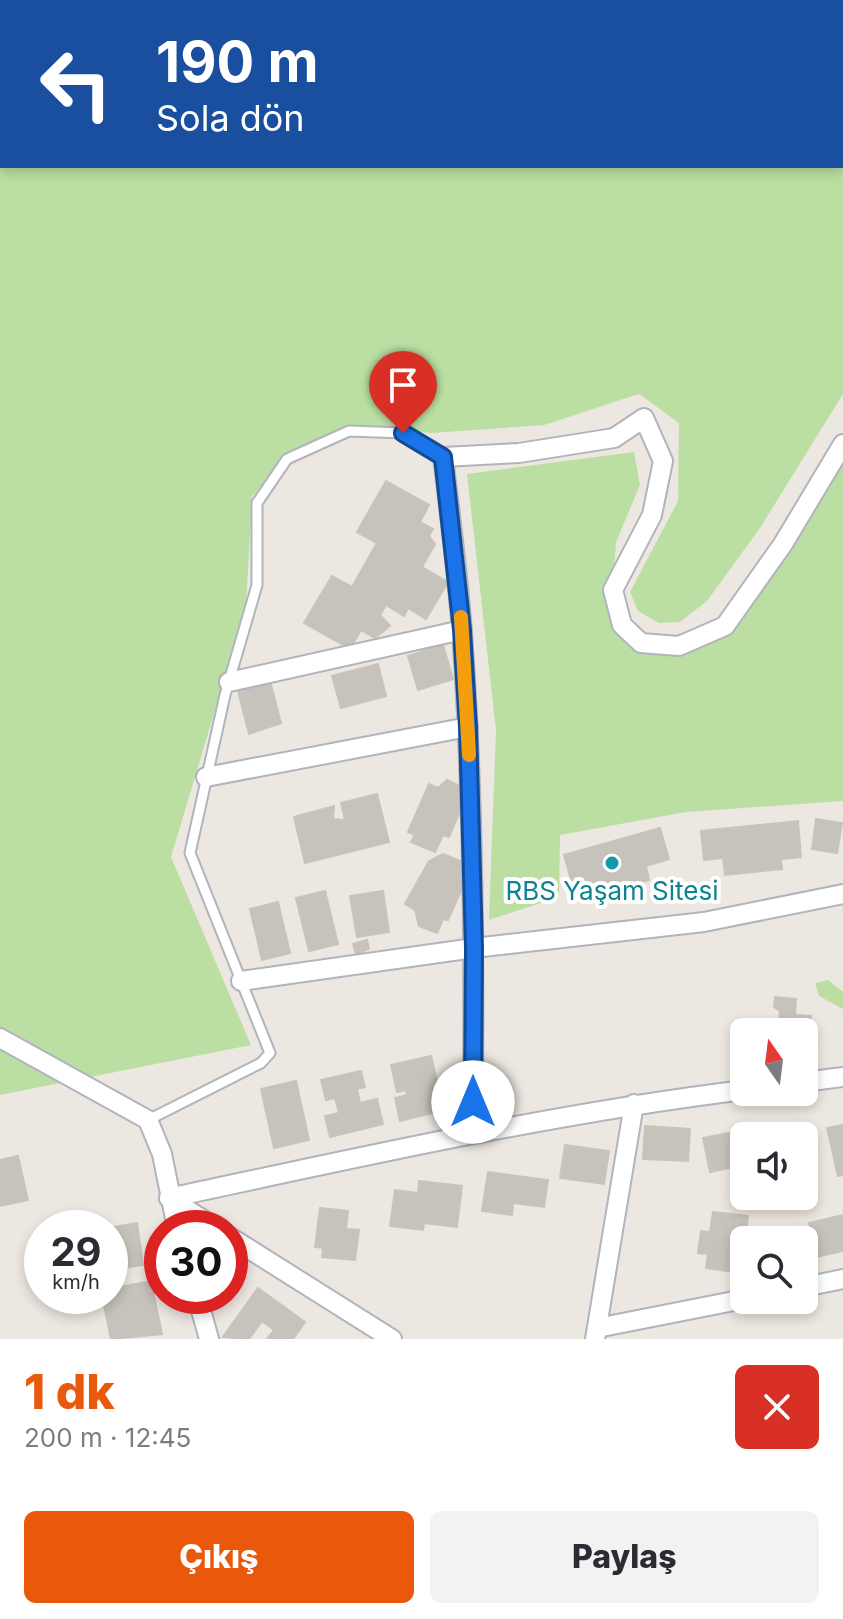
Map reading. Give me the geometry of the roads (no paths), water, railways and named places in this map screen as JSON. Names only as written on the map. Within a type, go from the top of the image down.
[{"type":"street","points":[[473,1133],[474,948],[468,727],[462,630],[443,457],[519,453],[614,438],[644,418],[663,461],[652,515],[613,590],[622,625],[641,643],[679,646],[725,626],[783,544],[843,444]]},
{"type":"street","points":[[229,682],[462,630]]},
{"type":"street","points":[[206,777],[468,727]]},
{"type":"street","points":[[241,981],[474,948],[704,922],[843,894]]},
{"type":"street","points":[[0,1038],[148,1120],[162,1154],[172,1210]]},
{"type":"street","points":[[818,1080],[843,1077]]},
{"type":"street","points":[[169,1198],[473,1133],[634,1104],[730,1092]]},
{"type":"street","points":[[634,1104],[596,1333],[730,1302]]},
{"type":"street","points":[[169,1198],[188,1210]]},
{"type":"street","points":[[248,1248],[392,1339]]},
{"type":"street","points":[[818,1284],[843,1279]]},
{"type":"street","points":[[202,1314],[209,1339]]},
{"type":"lane","points":[[148,1120],[261,1063],[270,1053],[190,853],[229,682],[257,585],[257,503],[287,459],[349,431],[403,433],[443,457]]},
{"type":"place","name":"RBS Yaşam Sitesi","points":[[612,863]]}]
